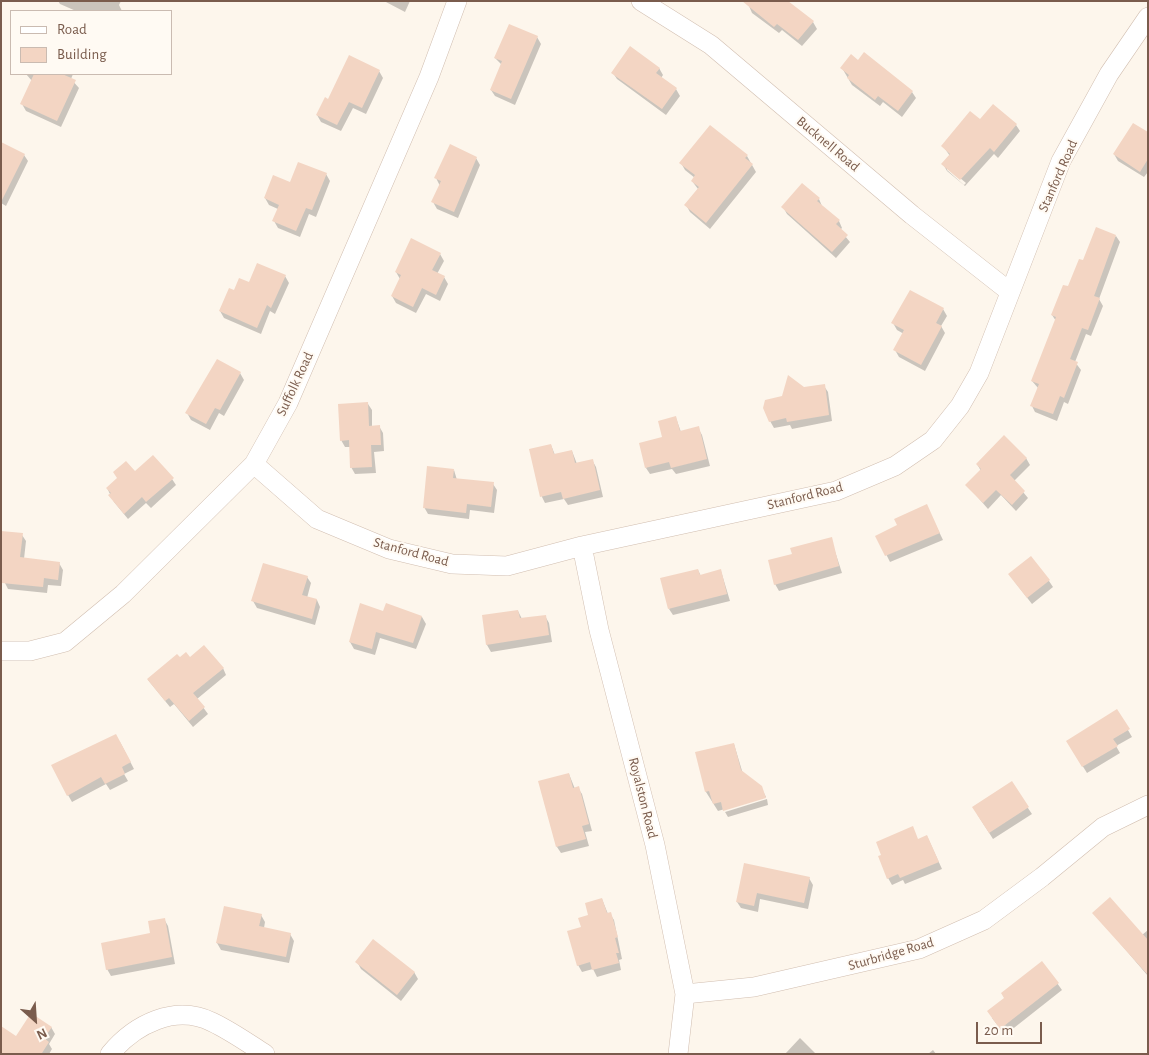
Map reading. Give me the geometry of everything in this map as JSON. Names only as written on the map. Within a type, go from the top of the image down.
[{"type":"street","name":"Suffolk Road","points":[[1,651],[30,651],[65,642],[123,594],[254,464],[288,403],[429,77],[457,1]]},
{"type":"street","name":"Bucknell Road","points":[[642,1],[711,45],[912,215],[1010,292]]},
{"type":"street","name":"Stanford Road","points":[[254,464],[317,520],[389,549],[452,564],[507,566],[582,546],[836,491],[895,466],[933,440],[960,406],[979,373],[1061,161],[1109,74],[1148,17]]},
{"type":"street","name":"Royalston Road","points":[[582,546],[599,630],[655,845],[685,994],[678,1054]]},
{"type":"street","name":"Sturbridge Road","points":[[685,994],[754,987],[919,949],[984,920],[1042,877],[1103,827],[1148,805]]},
{"type":"street","points":[[110,1054],[125,1038],[142,1027],[178,1014],[195,1016],[212,1022],[266,1054]]},
{"type":"building","points":[[742,1],[788,1],[814,21],[798,40],[777,24],[774,27]]},
{"type":"building","points":[[509,24],[538,36],[511,99],[490,90],[502,61],[494,58]]},
{"type":"building","points":[[630,46],[660,68],[656,73],[677,88],[662,109],[611,73]]},
{"type":"building","points":[[864,52],[913,91],[898,111],[878,96],[875,100],[847,78],[849,75],[840,68],[851,54],[858,60]]},
{"type":"building","points":[[349,55],[380,70],[362,108],[349,102],[337,125],[316,115],[325,97],[328,99]]},
{"type":"building","points":[[34,75],[64,75],[76,80],[57,121],[20,104]]},
{"type":"building","points":[[993,104],[1017,124],[994,152],[990,148],[960,180],[941,164],[950,154],[941,146],[970,111],[980,119]]},
{"type":"building","points":[[1133,123],[1148,132],[1148,159],[1140,172],[1113,154]]},
{"type":"building","points":[[710,125],[748,155],[745,158],[753,164],[706,223],[684,205],[699,187],[691,181],[695,175],[679,163]]},
{"type":"building","points":[[1,142],[25,154],[1,202]]},
{"type":"building","points":[[450,144],[477,157],[454,212],[431,202],[441,181],[434,178]]},
{"type":"building","points":[[298,162],[327,173],[312,210],[306,208],[296,231],[272,221],[279,205],[264,198],[273,175],[290,182]]},
{"type":"building","points":[[802,183],[820,198],[817,201],[840,220],[836,224],[848,235],[832,252],[781,207]]},
{"type":"building","points":[[1096,227],[1116,235],[1094,296],[1100,298],[1088,330],[1082,328],[1070,359],[1078,362],[1064,398],[1060,396],[1053,414],[1030,406],[1039,384],[1031,381],[1056,317],[1051,315],[1063,285],[1068,286],[1079,259],[1083,260]]},
{"type":"building","points":[[411,238],[441,253],[432,270],[445,276],[436,295],[422,288],[413,307],[391,296],[401,275],[395,272]]},
{"type":"building","points":[[257,263],[286,275],[271,308],[267,305],[257,328],[219,311],[229,288],[234,290],[239,278],[249,282]]},
{"type":"building","points":[[910,290],[944,308],[936,323],[942,326],[921,365],[893,350],[904,330],[891,323]]},
{"type":"building","points":[[217,359],[241,372],[220,410],[215,408],[206,424],[185,413]]},
{"type":"building","points":[[788,375],[804,387],[825,384],[829,415],[787,422],[786,418],[769,422],[763,408],[765,400],[782,396]]},
{"type":"building","points":[[368,402],[369,426],[380,425],[381,445],[371,445],[372,467],[350,468],[349,440],[340,441],[338,404]]},
{"type":"building","points":[[676,416],[680,431],[699,426],[707,459],[671,468],[669,462],[645,468],[639,443],[662,437],[658,421]]},
{"type":"building","points":[[1004,435],[1027,458],[1010,475],[1025,491],[1012,505],[996,490],[983,503],[965,485],[981,469],[976,464]]},
{"type":"building","points":[[551,444],[554,454],[572,450],[575,463],[593,459],[600,490],[563,499],[561,492],[540,497],[529,449]]},
{"type":"building","points":[[153,455],[174,478],[146,502],[142,497],[124,514],[108,495],[111,493],[106,488],[117,478],[113,472],[126,461],[135,471]]},
{"type":"building","points":[[427,466],[454,469],[453,478],[494,482],[491,507],[467,504],[466,513],[423,508]]},
{"type":"building","points":[[927,504],[940,533],[885,556],[875,536],[897,525],[894,519]]},
{"type":"building","points":[[1,531],[23,533],[20,557],[60,562],[58,580],[44,578],[43,587],[2,583]]},
{"type":"building","points":[[832,537],[839,566],[774,585],[768,560],[792,554],[790,548]]},
{"type":"building","points":[[1031,556],[1050,580],[1027,598],[1008,574]]},
{"type":"building","points":[[263,563],[308,576],[302,595],[317,599],[312,619],[251,601]]},
{"type":"building","points":[[698,569],[700,575],[721,569],[727,594],[668,609],[660,578]]},
{"type":"building","points":[[360,603],[383,611],[386,603],[422,616],[413,643],[376,632],[372,649],[349,642]]},
{"type":"building","points":[[518,610],[520,618],[546,615],[549,635],[486,645],[482,615]]},
{"type":"building","points":[[204,645],[224,668],[193,693],[205,707],[189,721],[169,698],[165,701],[147,679],[177,654],[180,657],[186,652],[190,657]]},
{"type":"building","points":[[1117,709],[1130,729],[1113,739],[1118,746],[1082,767],[1066,741]]},
{"type":"building","points":[[116,734],[131,762],[122,767],[125,774],[105,784],[101,777],[67,796],[51,765]]},
{"type":"building","points":[[734,743],[741,770],[762,786],[766,798],[723,811],[721,802],[713,804],[709,791],[705,792],[695,752]]},
{"type":"building","points":[[569,773],[573,788],[579,786],[589,824],[582,826],[586,839],[556,847],[538,781]]},
{"type":"building","points":[[1012,781],[1029,807],[989,833],[972,807]]},
{"type":"building","points":[[913,826],[918,839],[927,835],[939,862],[900,878],[898,874],[887,879],[878,856],[881,855],[876,842]]},
{"type":"building","points":[[744,863],[810,877],[804,903],[757,893],[754,906],[736,902]]},
{"type":"building","points":[[1110,897],[1148,940],[1148,975],[1092,913]]},
{"type":"building","points":[[602,898],[607,913],[611,912],[618,937],[615,938],[619,953],[616,953],[619,963],[592,970],[590,962],[577,966],[567,931],[581,927],[578,918],[588,915],[585,903]]},
{"type":"building","points":[[224,906],[262,914],[259,926],[291,933],[286,957],[216,943]]},
{"type":"building","points":[[165,918],[172,957],[106,970],[101,943],[150,933],[148,921]]},
{"type":"building","points":[[373,939],[415,972],[397,995],[355,962]]},
{"type":"building","points":[[1042,961],[1059,983],[1000,1029],[987,1011],[1004,998],[1001,993]]},
{"type":"building","points":[[31,1013],[52,1027],[44,1038],[49,1042],[42,1053],[44,1054],[1,1054],[1,1026],[16,1036]]}]
